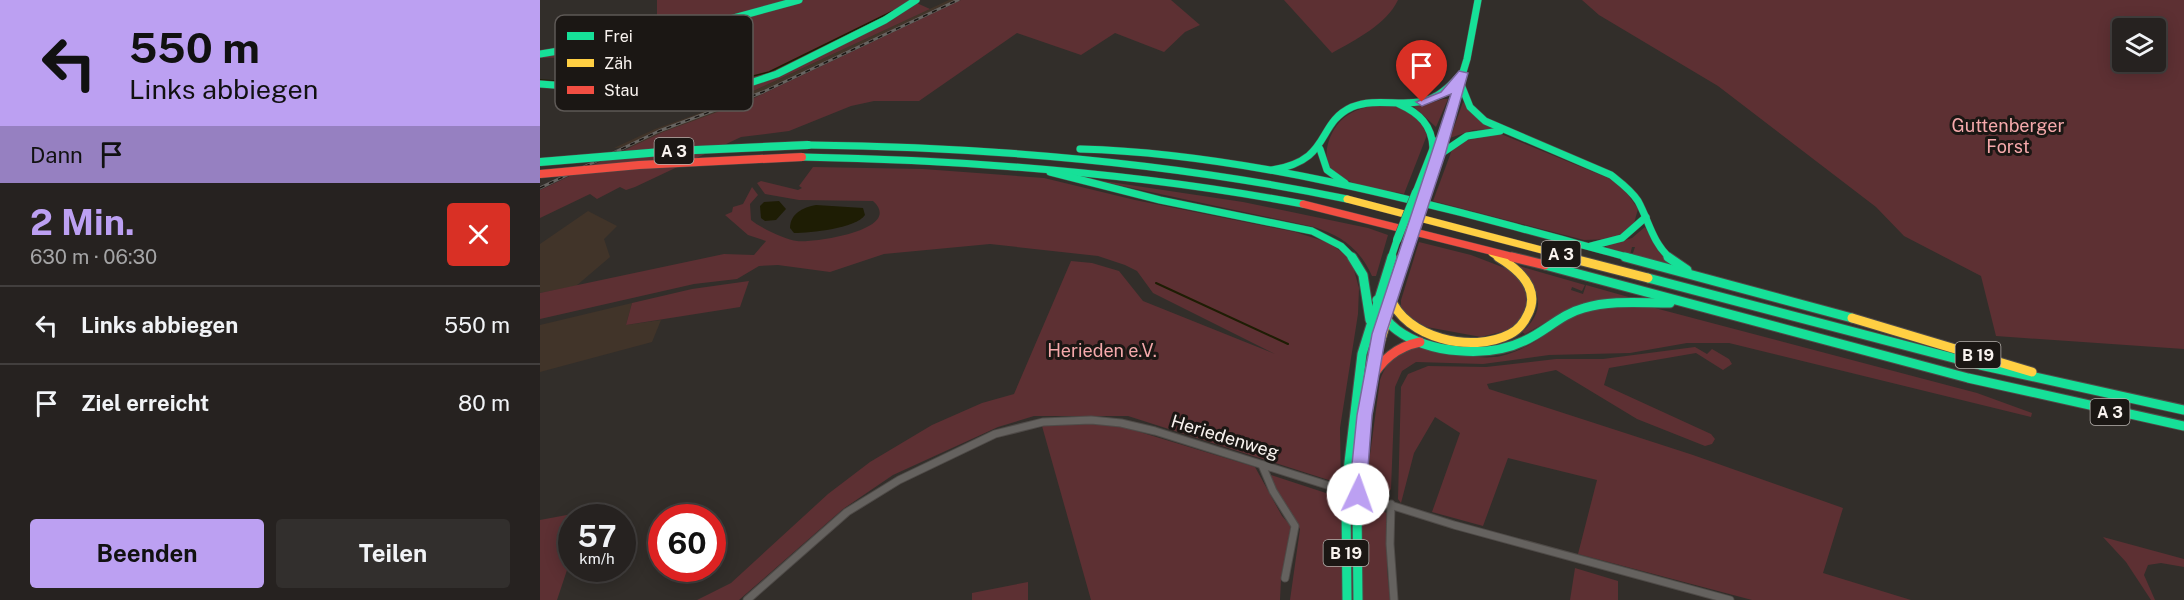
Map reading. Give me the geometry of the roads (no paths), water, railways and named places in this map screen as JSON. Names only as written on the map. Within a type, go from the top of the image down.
[{"type":"main road","points":[[742,15],[799,0]]},
{"type":"main road","points":[[753,82],[777,74],[885,20],[916,0]]},
{"type":"main road","name":"B 19","points":[[1358,600],[1358,480],[1370,380],[1383,319],[1426,194],[1436,151],[1461,77],[1478,0]]},
{"type":"main road","points":[[540,54],[555,51]]},
{"type":"main road","points":[[1356,189],[1330,173],[1322,162],[1320,149],[1334,123],[1343,112],[1363,103],[1390,101],[1417,103],[1437,99],[1451,89],[1461,77]]},
{"type":"main road","points":[[1461,77],[1467,103],[1476,114],[1510,132],[1622,181],[1639,197],[1646,217]]},
{"type":"main road","points":[[540,84],[555,85]]},
{"type":"main road","points":[[1390,101],[1413,111],[1426,121],[1433,135],[1436,151],[1469,133],[1489,130],[1510,132]]},
{"type":"main road","name":"A 3","points":[[540,162],[673,151],[808,145],[948,147],[1032,152],[1201,171],[1374,205],[1896,345],[2084,390],[2184,410]]},
{"type":"main road","name":"A 3","points":[[1032,152],[1084,149],[1146,152],[1356,189],[1579,245],[1712,282]]},
{"type":"main road","name":"A 3","points":[[1261,171],[1295,165],[1320,149]]},
{"type":"main road","name":"B 19","points":[[1347,600],[1347,478],[1359,375],[1370,320],[1397,240],[1416,192],[1436,151]]},
{"type":"main road","name":"A 3","points":[[540,174],[650,164],[802,157],[882,157],[1024,165],[1138,176],[1251,194],[1366,218],[1481,247],[1922,368],[2037,396],[2184,426]]},
{"type":"main road","points":[[1024,165],[1160,200],[1301,229],[1328,237],[1348,250],[1362,268],[1369,289],[1370,320]]},
{"type":"main road","name":"B 19","points":[[1646,217],[1654,240],[1665,255],[1680,267],[1712,282],[1933,340],[2084,390]]},
{"type":"main road","name":"A 3","points":[[1579,245],[1596,246],[1618,242],[1635,232],[1646,217]]},
{"type":"main road","points":[[1390,297],[1399,318],[1422,332],[1466,340],[1491,341],[1514,333],[1529,318],[1533,302],[1526,279],[1512,266],[1481,247]]},
{"type":"main road","points":[[1377,300],[1383,319]]},
{"type":"main road","name":"A 3","points":[[1383,319],[1404,335],[1426,343],[1466,351],[1496,350],[1524,341],[1558,319],[1593,306],[1624,302],[1689,304]]},
{"type":"main road","name":"A 3","points":[[1370,380],[1390,352],[1405,345],[1426,343]]},
{"type":"street","name":"Heriedenweg","points":[[747,600],[847,512],[899,480],[995,434],[1043,422],[1091,420],[1121,423],[1184,440],[1529,547],[1730,600]]},
{"type":"street","points":[[1262,465],[1277,499],[1295,525],[1285,578]]},
{"type":"street","points":[[1391,504],[1390,544],[1394,600]]},
{"type":"waterway","points":[[753,76],[769,72],[893,11]]},
{"type":"waterway","points":[[540,80],[555,81]]},
{"type":"waterway","points":[[1156,283],[1288,344]]},
{"type":"railway","points":[[753,96],[958,0]]},
{"type":"railway","points":[[540,188],[659,131],[712,111]]},
{"type":"park label","name":"Guttenberger Forst","points":[[2008,136]]},
{"type":"park label","name":"Herieden e.V.","points":[[1102,351]]}]
